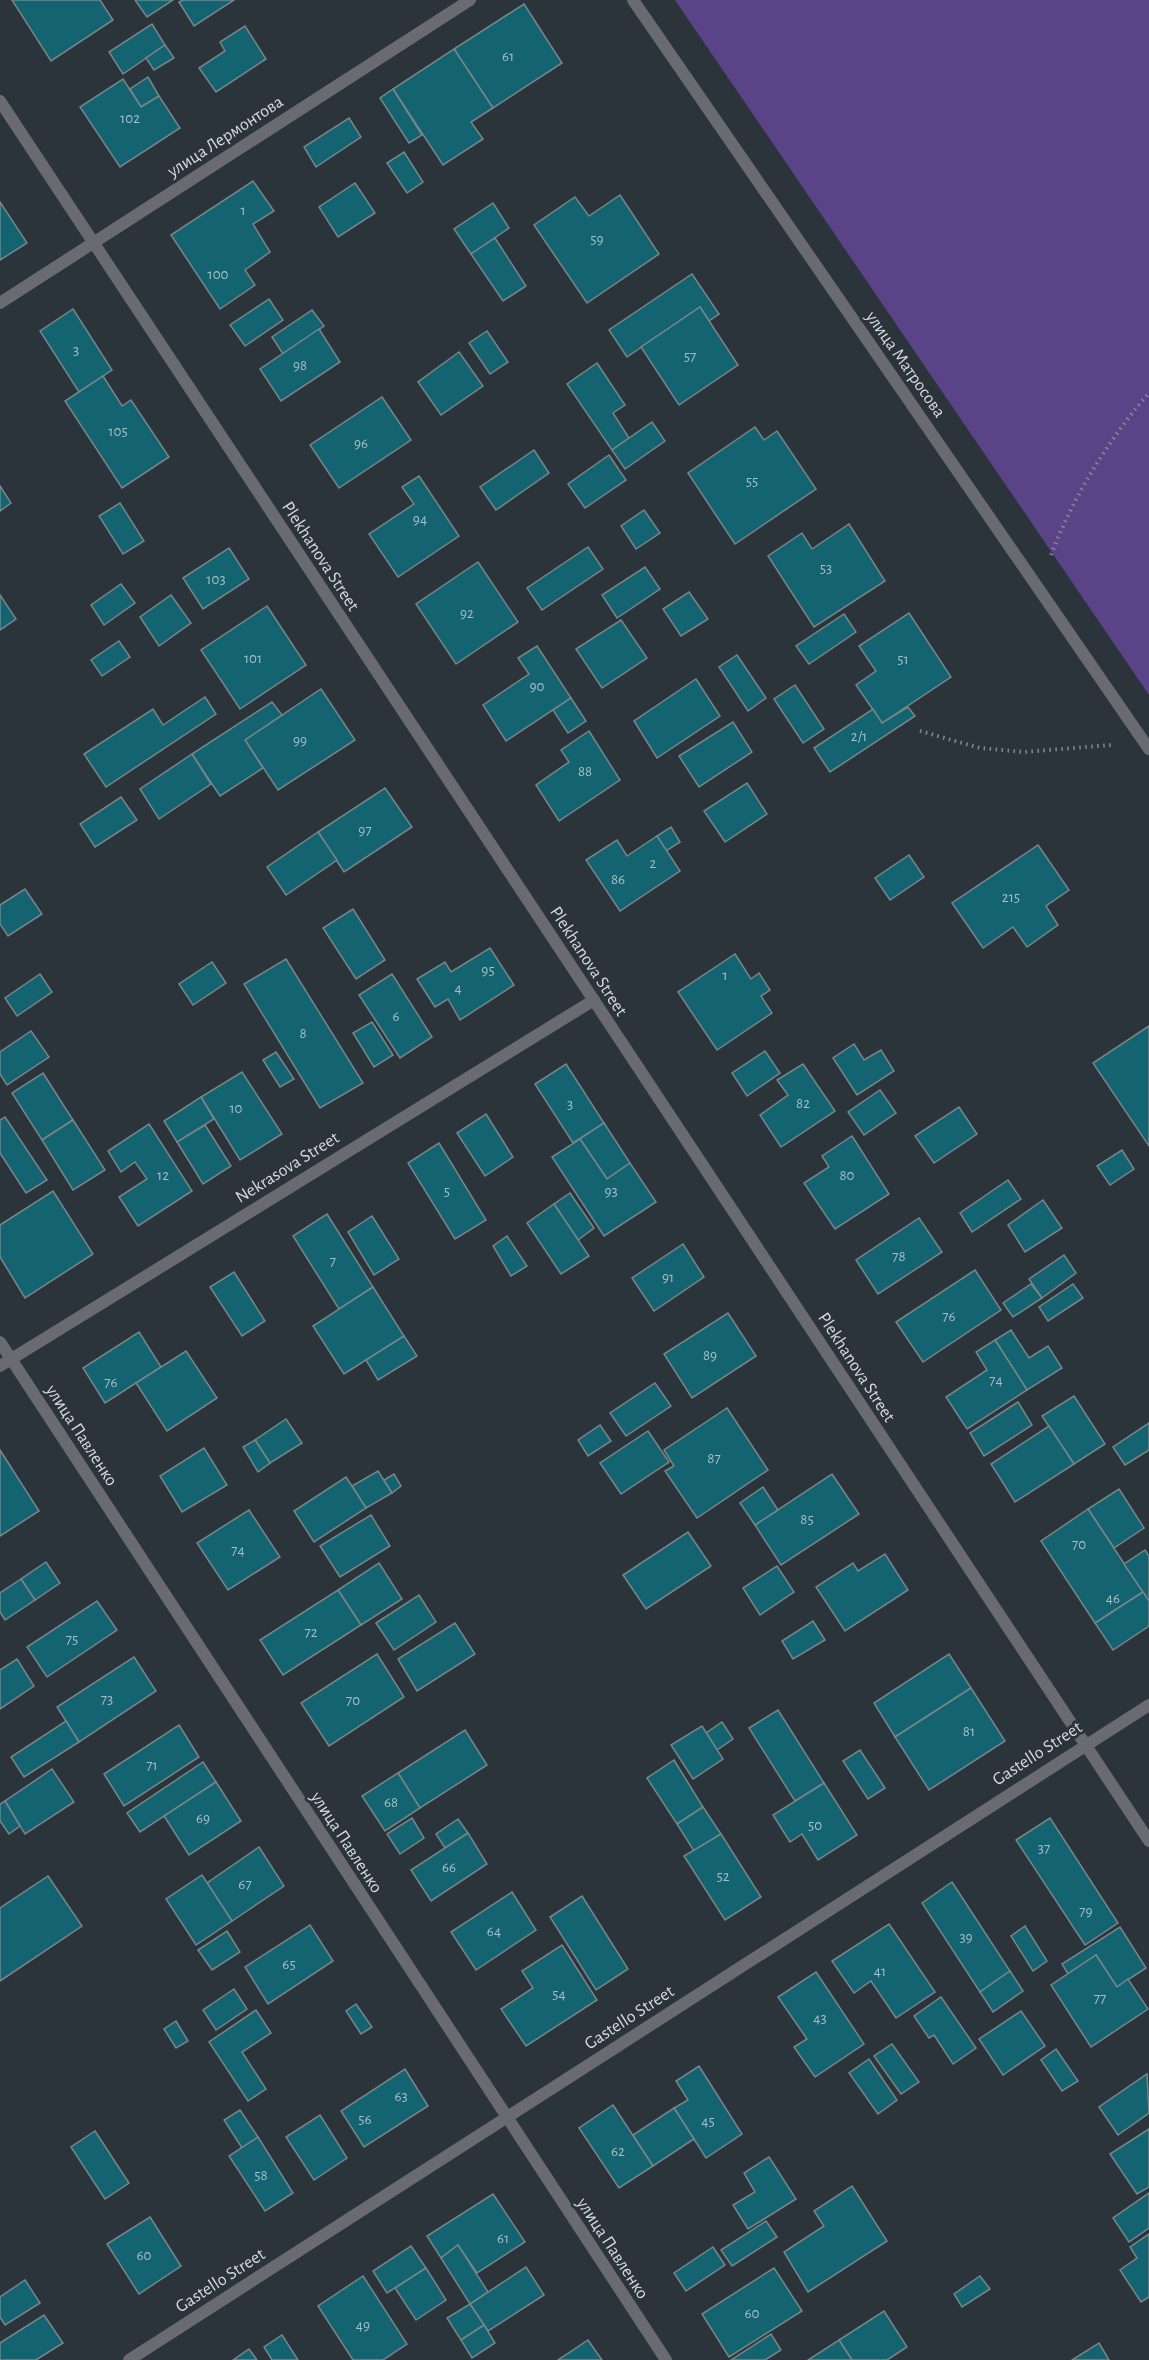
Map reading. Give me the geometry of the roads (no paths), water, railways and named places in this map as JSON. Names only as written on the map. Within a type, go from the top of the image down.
[{"type":"street","name":"улица Лермонтова","points":[[0,303],[470,0]]},
{"type":"street","name":"улица Матросова","points":[[633,0],[1146,745]]},
{"type":"street","name":"Plekhanova Street","points":[[0,101],[1149,1841]]},
{"type":"street","name":"Nekrasova Street","points":[[5,1363],[594,1000]]},
{"type":"street","name":"улица Павленко","points":[[0,1342],[5,1363],[666,2360]]},
{"type":"street","name":"Gastello Street","points":[[129,2360],[1149,1705]]}]
